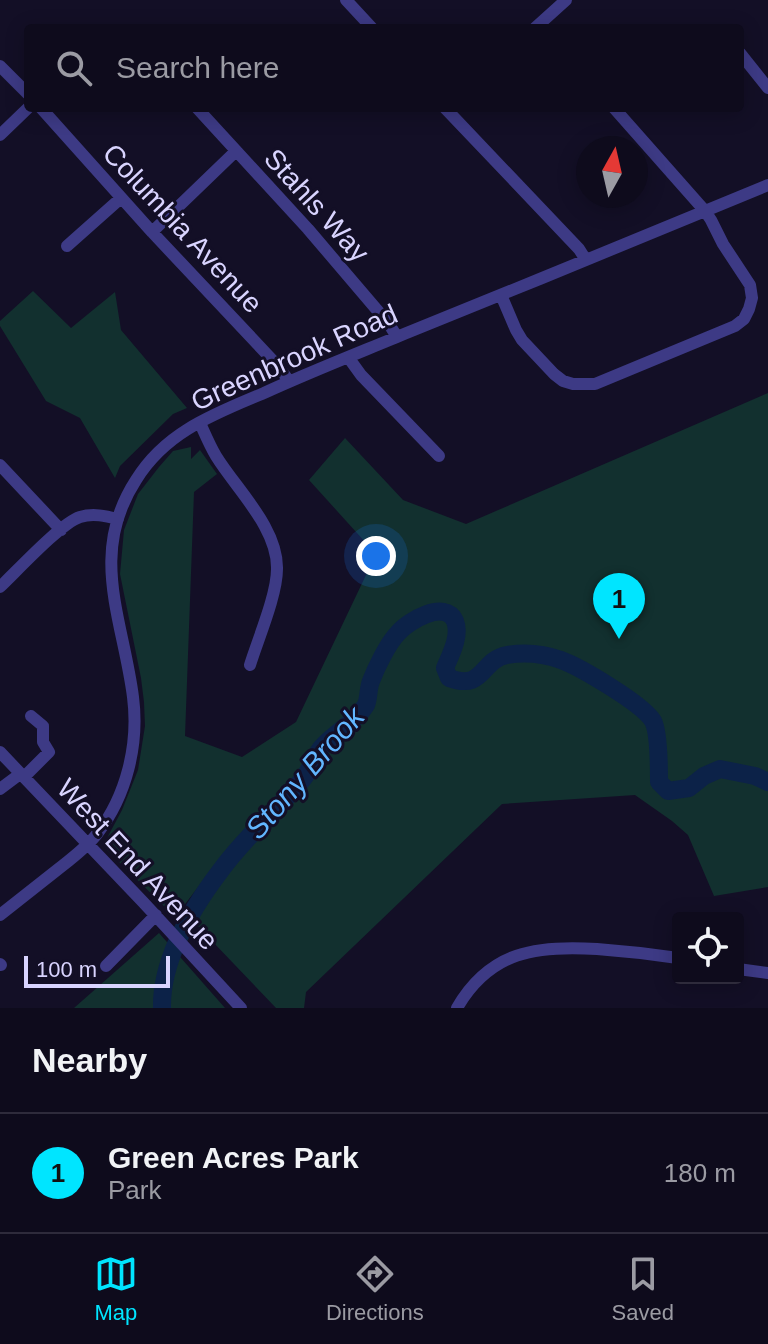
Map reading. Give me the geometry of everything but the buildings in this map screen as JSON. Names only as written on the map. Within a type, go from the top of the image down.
[{"type":"street","points":[[346,0],[368,24]]},
{"type":"street","points":[[542,24],[566,0]]},
{"type":"street","points":[[744,58],[768,88]]},
{"type":"street","points":[[0,66],[24,90]]},
{"type":"street","points":[[0,135],[24,112]]},
{"type":"street","name":"Columbia Avenue","points":[[45,112],[289,381]]},
{"type":"street","name":"Stahls Way","points":[[201,112],[308,229],[397,337]]},
{"type":"street","points":[[450,112],[586,260]]},
{"type":"street","points":[[501,295],[522,340],[554,374],[573,384],[595,384],[735,326],[744,319],[752,298],[750,285],[711,220],[618,112]]},
{"type":"street","points":[[152,232],[236,151]]},
{"type":"street","name":"Greenbrook Road","points":[[0,915],[88,844],[102,827],[128,771],[134,743],[133,698],[113,592],[111,553],[118,519],[131,487],[151,460],[174,438],[289,381],[768,185]]},
{"type":"street","points":[[67,246],[121,198]]},
{"type":"street","points":[[348,357],[361,375],[439,456]]},
{"type":"street","points":[[200,423],[215,454],[268,532],[275,550],[275,589],[250,665]]},
{"type":"street","points":[[0,465],[61,530]]},
{"type":"street","points":[[0,587],[74,520],[102,515],[118,519]]},
{"type":"street","points":[[0,789],[22,776],[49,752],[43,742],[43,726],[31,716]]},
{"type":"street","name":"West End Avenue","points":[[0,752],[241,1008]]},
{"type":"street","points":[[106,966],[156,915]]},
{"type":"street","points":[[457,1008],[490,969],[530,951],[581,948],[672,957]]},
{"type":"street","points":[[744,970],[768,973]]},
{"type":"green space","points":[[33,291],[71,328],[115,292],[121,330],[187,408],[173,414],[120,466],[115,478],[80,418],[46,401],[0,326],[0,321]]},
{"type":"green space","points":[[768,393],[768,887],[714,896],[688,835],[635,795],[502,804],[306,992],[304,1008],[276,1008],[189,917],[222,860],[175,917],[107,850],[107,838],[138,770],[145,726],[141,678],[120,574],[124,530],[138,494],[173,451],[191,447],[191,459],[200,450],[217,474],[194,492],[185,736],[242,757],[296,722],[376,554],[309,480],[345,438],[403,500],[466,524]]},
{"type":"green space","points":[[159,933],[225,1008],[74,1008]]},
{"type":"waterway","name":"Stony Brook","points":[[162,1008],[163,989],[173,952],[199,901],[240,846],[303,779],[322,747],[366,705],[376,669],[394,637],[426,614],[443,612],[455,621],[456,639],[445,668],[449,678],[469,681],[498,658],[534,654],[570,664],[625,696],[653,721],[658,742],[659,782],[668,791],[689,788],[720,769],[768,782]]},
{"type":"place","name":"Green Acres Park","points":[[619,639]]}]
